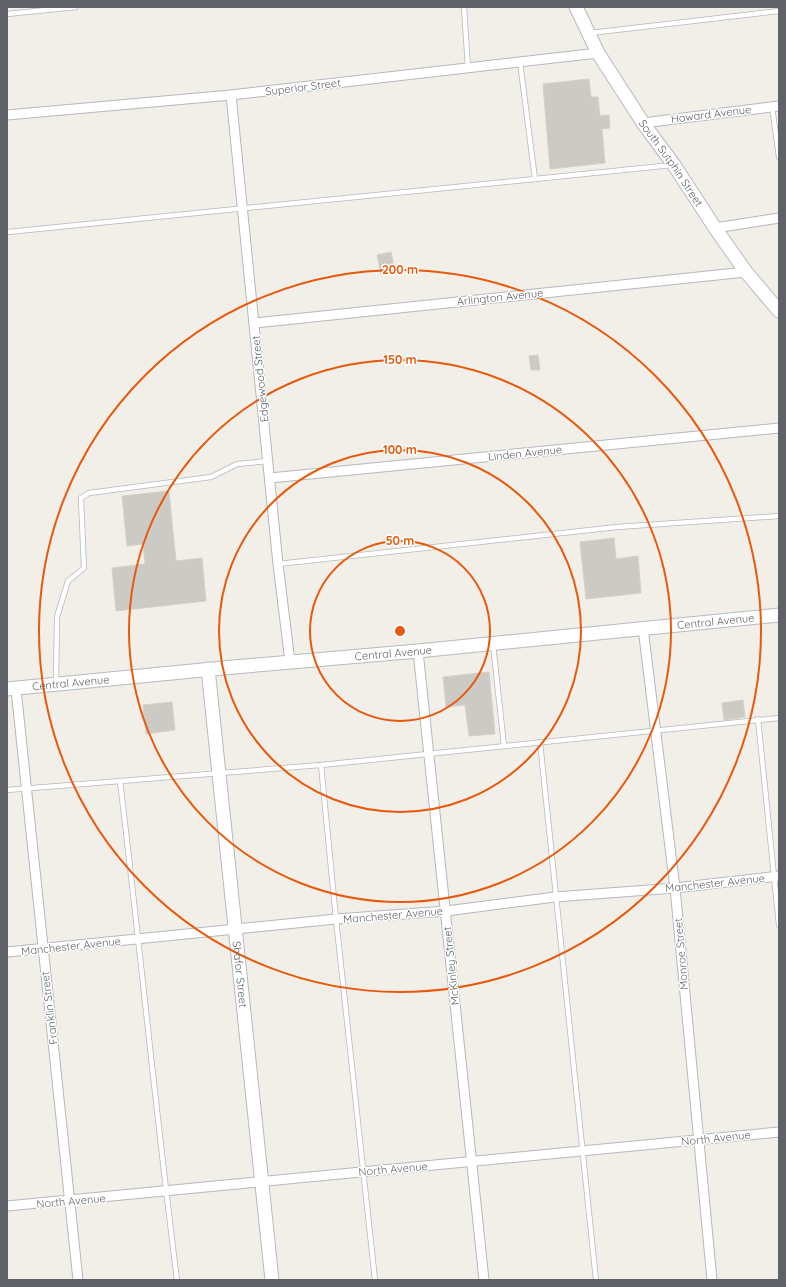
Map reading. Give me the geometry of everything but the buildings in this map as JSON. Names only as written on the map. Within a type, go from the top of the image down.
[{"type":"street","name":"South Sutphin Street","points":[[576,7],[598,54],[643,123],[674,165],[746,272],[779,310]]},
{"type":"street","name":"Superior Street","points":[[7,115],[231,95],[598,54]]},
{"type":"street","name":"Edgewood Street","points":[[231,95],[241,208],[255,323],[278,564],[290,662]]},
{"type":"street","name":"Howard Avenue","points":[[643,123],[775,106]]},
{"type":"street","points":[[715,228],[779,218]]},
{"type":"street","name":"Arlington Avenue","points":[[255,323],[746,272]]},
{"type":"street","name":"Linden Avenue","points":[[270,478],[779,428]]},
{"type":"street","name":"Central Avenue","points":[[11,689],[208,669],[493,644],[779,615]]},
{"type":"street","name":"Monroe Street","points":[[643,628],[675,888],[712,1280]]},
{"type":"street","name":"McKinley Street","points":[[418,651],[430,752],[470,1162],[484,1280]]},
{"type":"street","name":"Shafor Street","points":[[208,669],[263,1182],[272,1280]]},
{"type":"street","name":"Franklin Street","points":[[11,689],[27,788],[42,949],[71,1201],[78,1280]]},
{"type":"street","name":"Manchester Avenue","points":[[7,952],[336,919],[446,911],[555,897],[675,888],[776,876]]},
{"type":"street","name":"North Avenue","points":[[7,1206],[166,1192],[779,1132]]},
{"type":"lane","points":[[7,14],[76,7]]},
{"type":"lane","points":[[464,7],[468,68]]},
{"type":"lane","points":[[588,33],[779,11]]},
{"type":"lane","points":[[520,62],[535,179]]},
{"type":"lane","points":[[775,106],[779,157]]},
{"type":"lane","points":[[8,232],[674,165]]},
{"type":"lane","points":[[56,684],[57,617],[68,582],[84,568],[81,498],[89,492],[211,477],[236,464],[269,461]]},
{"type":"lane","points":[[278,564],[617,527],[779,516]]},
{"type":"lane","points":[[493,644],[504,746]]},
{"type":"lane","points":[[7,790],[321,765],[430,752],[504,746],[656,729],[779,718]]},
{"type":"lane","points":[[758,720],[776,876],[779,925]]},
{"type":"lane","points":[[540,742],[596,1280]]},
{"type":"lane","points":[[321,765],[375,1280]]},
{"type":"lane","points":[[120,781],[140,939],[166,1192],[177,1280]]}]
